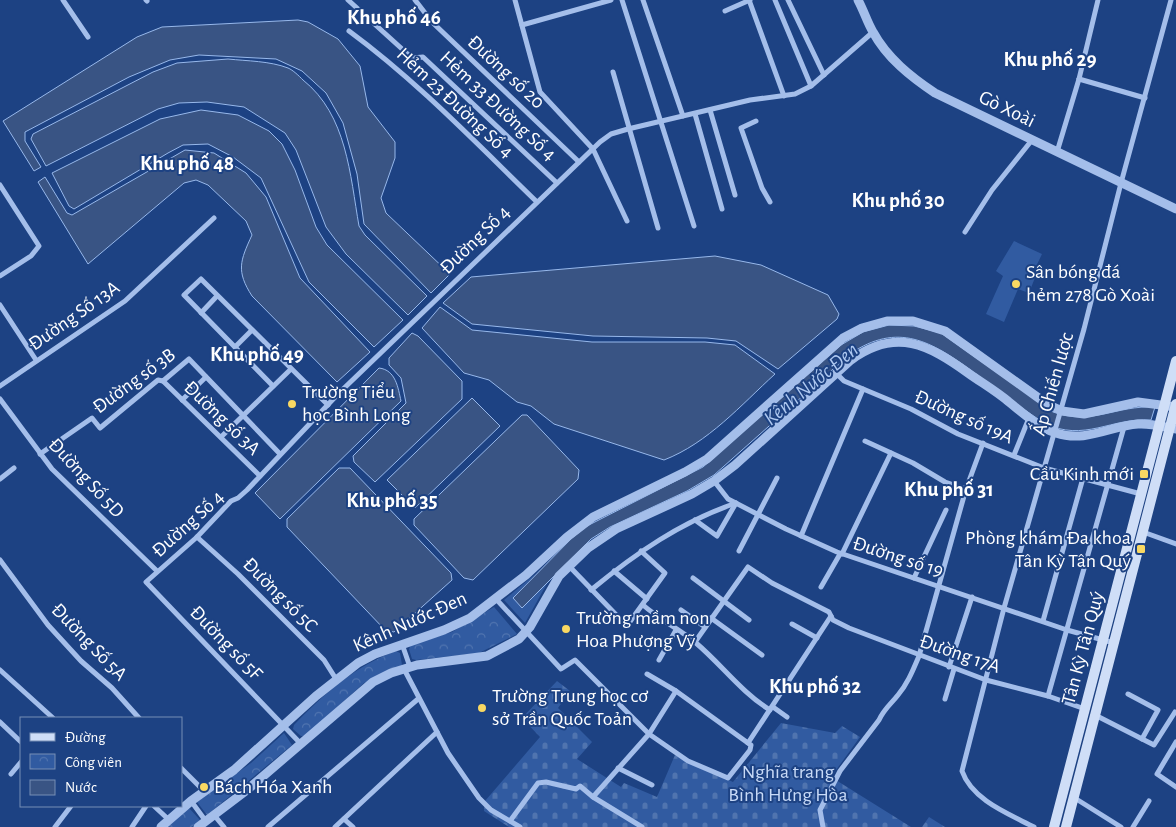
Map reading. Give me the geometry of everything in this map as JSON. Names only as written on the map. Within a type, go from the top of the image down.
[{"type":"main road","name":"Tân Kỳ Tân Quý","points":[[1054,827],[1176,361]]},
{"type":"main road","name":"Tân Kỳ Tân Quý","points":[[1066,827],[1142,532],[1173,429],[1176,406]]},
{"type":"street","points":[[63,0],[88,37]]},
{"type":"street","name":"Hẻm 33 Đường Số 4","points":[[348,0],[412,58],[423,57],[557,183]]},
{"type":"street","name":"Đường số 20","points":[[415,0],[432,22],[579,162]]},
{"type":"street","points":[[515,0],[540,92],[593,149],[627,221]]},
{"type":"street","points":[[522,25],[611,0]]},
{"type":"street","points":[[622,0],[659,122],[694,226]]},
{"type":"street","points":[[643,0],[683,116]]},
{"type":"street","points":[[726,11],[750,0],[784,96]]},
{"type":"street","points":[[775,0],[811,86]]},
{"type":"street","points":[[788,0],[824,75]]},
{"type":"street","points":[[1057,152],[1079,79],[1098,0]]},
{"type":"street","name":"Ấp Chiến lược","points":[[1034,827],[978,794],[966,782],[962,771],[1004,608],[1061,413],[1171,0]]},
{"type":"street","name":"Gò Xoài","points":[[860,1],[873,32],[895,61],[921,84],[935,93],[1176,209]]},
{"type":"street","name":"Hẻm 23 Đường Số 4","points":[[349,31],[382,55],[420,89],[537,202]]},
{"type":"street","name":"Đường Số 4","points":[[146,582],[196,537],[231,501],[238,498],[328,405],[537,202],[611,134],[750,100],[795,94],[811,86],[873,32]]},
{"type":"street","points":[[613,72],[658,228]]},
{"type":"street","points":[[1079,79],[1145,98]]},
{"type":"street","points":[[710,110],[735,196]]},
{"type":"street","points":[[695,114],[722,209]]},
{"type":"street","points":[[756,121],[741,128],[762,188],[770,202]]},
{"type":"street","points":[[965,232],[992,190],[1032,140]]},
{"type":"street","points":[[0,185],[39,246],[31,256],[0,276]]},
{"type":"street","name":"Đường Số 13A","points":[[0,386],[125,300],[214,218]]},
{"type":"street","points":[[273,386],[184,295],[200,279],[328,405]]},
{"type":"street","points":[[201,312],[217,296]]},
{"type":"street","points":[[0,305],[36,360]]},
{"type":"street","name":"Kênh Nước Đen","points":[[161,827],[190,801],[234,770],[336,679],[369,656],[452,627],[496,600],[593,517],[685,472],[707,459],[836,344],[850,334],[868,326],[906,320],[942,329],[996,365],[1061,413],[1084,414],[1132,403],[1176,406]]},
{"type":"street","points":[[235,347],[252,330]]},
{"type":"street","name":"Kênh Nước Đen","points":[[198,827],[247,790],[366,687],[407,668],[438,661],[487,656],[515,642],[526,632],[551,588],[569,566],[588,548],[610,533],[692,494],[714,481],[735,465],[856,356],[877,346],[899,342],[918,344],[942,355],[1029,418],[1056,431],[1085,436],[1143,424],[1173,429]]},
{"type":"street","name":"Đường số 3B","points":[[40,454],[92,418],[100,428],[145,389],[158,380],[162,381],[189,359],[280,454]]},
{"type":"street","points":[[221,437],[291,368]]},
{"type":"street","name":"Đường số 19A","points":[[836,373],[844,381],[911,409],[958,434],[1044,468],[1141,494]]},
{"type":"street","points":[[182,400],[206,376]]},
{"type":"street","name":"Đường số 3A","points":[[162,381],[260,476]]},
{"type":"street","points":[[801,536],[862,389]]},
{"type":"street","name":"Đường Số 5D","points":[[1,401],[40,454],[67,484],[157,571]]},
{"type":"street","points":[[1014,456],[1029,418]]},
{"type":"street","points":[[1048,696],[1124,427]]},
{"type":"street","points":[[865,441],[945,482],[966,489]]},
{"type":"street","points":[[823,827],[820,810],[840,771],[879,720],[883,710],[898,696],[919,656],[937,586],[966,489],[983,443]]},
{"type":"street","points":[[821,587],[841,554],[891,453]]},
{"type":"street","points":[[0,479],[14,468]]},
{"type":"street","points":[[739,551],[777,478]]},
{"type":"street","points":[[1043,622],[1083,478]]},
{"type":"street","name":"Đường số 19","points":[[714,481],[728,499],[841,554],[1067,630],[1114,643]]},
{"type":"street","points":[[591,590],[640,551],[695,520],[736,503]]},
{"type":"street","points":[[695,520],[718,536],[736,503]]},
{"type":"street","points":[[914,578],[946,510]]},
{"type":"street","points":[[1142,532],[1176,544]]},
{"type":"street","name":"Đường số 5C","points":[[196,537],[238,574],[324,660],[336,679]]},
{"type":"street","points":[[569,566],[624,622],[629,623],[665,572],[640,551]]},
{"type":"street","name":"Đường Số 5A","points":[[0,560],[48,625],[81,661],[112,688],[138,717]]},
{"type":"street","name":"Đường 17A","points":[[722,602],[748,566],[772,583],[829,612],[833,620],[849,628],[951,668],[986,680],[1048,696],[1085,709]]},
{"type":"street","points":[[614,571],[647,599]]},
{"type":"street","points":[[693,578],[722,602],[749,620]]},
{"type":"street","name":"Đường số 5F","points":[[146,582],[301,744]]},
{"type":"street","points":[[945,700],[951,668],[972,597]]},
{"type":"street","points":[[496,600],[561,669],[575,660],[649,734],[688,761],[728,778],[750,750],[750,745],[676,691],[647,674]]},
{"type":"street","points":[[695,642],[722,602]]},
{"type":"street","points":[[643,605],[695,642],[731,679],[787,717]]},
{"type":"street","points":[[681,610],[705,627]]},
{"type":"street","points":[[748,743],[831,616]]},
{"type":"street","points":[[711,618],[762,655]]},
{"type":"street","points":[[792,624],[817,638]]},
{"type":"street","points":[[658,660],[676,630]]},
{"type":"street","points":[[402,644],[407,668],[418,700],[448,753],[483,804],[520,827]]},
{"type":"street","points":[[0,670],[52,717]]},
{"type":"street","points":[[593,797],[649,734],[676,691]]},
{"type":"street","points":[[1128,694],[1158,710],[1142,739]]},
{"type":"street","points":[[268,827],[418,700]]},
{"type":"street","points":[[1095,715],[1155,744],[1175,712]]},
{"type":"street","points":[[0,722],[20,741]]},
{"type":"street","points":[[335,827],[437,732]]},
{"type":"street","points":[[1176,742],[1157,774],[1176,787]]},
{"type":"street","points":[[11,774],[20,763]]},
{"type":"street","points":[[618,768],[652,785]]},
{"type":"street","points":[[182,769],[204,791]]},
{"type":"street","points":[[510,822],[535,785],[541,782],[576,789],[580,786],[593,797],[642,827]]},
{"type":"street","points":[[1073,797],[1122,827]]},
{"type":"street","points":[[190,801],[206,820]]},
{"type":"street","points":[[1134,827],[1149,801]]},
{"type":"street","points":[[55,827],[70,807]]},
{"type":"street","points":[[132,827],[145,807]]},
{"type":"street","points":[[155,807],[168,819]]},
{"type":"street","points":[[214,815],[224,827]]},
{"type":"street","points":[[344,819],[353,827]]},
{"type":"green space","name":"Sân bóng đá hẻm 278 Gò Xoài","points":[[1014,241],[1042,254],[1033,273],[1036,275],[1029,293],[1018,289],[1004,322],[986,314],[1003,276],[996,271]]},
{"type":"green space","points":[[535,574],[513,598],[522,608],[549,580],[525,623],[504,600]]},
{"type":"green space","points":[[494,607],[517,634],[479,653],[412,659],[409,649],[411,645],[452,632]]},
{"type":"green space","points":[[396,651],[400,653],[402,665],[364,683],[305,736],[301,736],[293,729],[294,725],[305,714],[341,682],[381,657]]},
{"type":"green space","name":"Nghĩa trang Bình Hưng Hòa","points":[[557,681],[570,691],[558,708],[592,742],[577,759],[621,787],[624,783],[657,797],[675,755],[733,782],[781,723],[835,733],[842,726],[860,737],[831,777],[911,827],[509,827],[484,811],[485,801],[540,737],[522,718]]},
{"type":"green space","points":[[284,733],[292,745],[207,815],[197,802],[251,763]]},
{"type":"green space","points":[[189,808],[200,820],[192,827],[167,827]]},
{"type":"green space","points":[[929,817],[945,827],[922,827]]},
{"type":"water","points":[[298,20],[308,22],[338,39],[360,66],[368,107],[395,142],[395,158],[381,198],[386,213],[450,274],[431,293],[364,224],[357,174],[343,123],[326,93],[302,71],[276,59],[199,55],[170,60],[129,77],[25,132],[25,141],[41,167],[34,171],[3,121],[137,37],[162,27]]},
{"type":"water","points":[[228,59],[266,63],[290,69],[318,94],[338,128],[344,147],[359,226],[365,235],[427,296],[408,315],[346,254],[326,227],[296,150],[285,133],[244,107],[207,102],[179,103],[158,109],[46,166],[31,139],[33,134],[153,72],[177,63]]},
{"type":"water","points":[[201,110],[238,115],[269,131],[282,144],[295,170],[316,227],[327,245],[403,320],[374,347],[309,282],[261,178],[233,157],[208,144],[183,145],[74,209],[69,206],[52,173],[160,119]]},
{"type":"water","points":[[185,150],[214,153],[246,173],[266,197],[300,278],[370,352],[337,382],[252,296],[244,280],[242,266],[252,235],[246,221],[208,185],[196,180],[184,183],[88,264],[38,182],[45,177],[67,213],[72,215]]},
{"type":"water","points":[[715,256],[761,265],[828,295],[839,314],[837,319],[778,369],[736,341],[707,338],[593,336],[472,324],[443,303],[471,277]]},
{"type":"water","points":[[440,307],[472,330],[592,342],[705,342],[735,345],[775,374],[737,410],[695,444],[664,460],[554,424],[531,406],[517,402],[489,380],[464,373],[422,328]]},
{"type":"water","points":[[889,325],[914,326],[941,333],[1053,412],[1080,417],[1141,407],[1155,407],[1151,420],[1123,422],[1085,430],[1072,431],[1058,428],[1044,423],[1035,417],[943,351],[914,339],[899,337],[884,339],[867,344],[850,354],[714,475],[687,491],[610,527],[591,539],[522,608],[513,598],[572,538],[587,526],[703,467],[841,345],[863,332]]},
{"type":"water","points":[[412,333],[418,336],[462,381],[462,399],[375,482],[354,462],[353,456],[406,403],[401,378],[389,365],[389,358]]},
{"type":"water","points":[[379,368],[385,369],[393,376],[401,401],[280,519],[255,493]]},
{"type":"water","points":[[472,398],[500,426],[415,508],[387,480]]},
{"type":"water","points":[[522,415],[527,415],[579,470],[578,479],[473,580],[464,578],[414,525],[414,519]]},
{"type":"water","points":[[339,468],[350,468],[451,573],[452,580],[394,632],[385,630],[287,527],[287,519]]},
{"type":"place","name":"Sân bóng đá hẻm 278 Gò Xoài","points":[[1016,284]]},
{"type":"place","name":"Trường Tiểu học Bình Long","points":[[292,404]]},
{"type":"place","name":"Cầu Kinh mới","points":[[1144,474]]},
{"type":"place","name":"Phòng khám Đa khoa Tân Kỳ Tân Quý","points":[[1141,549]]},
{"type":"place","name":"Trường mầm non Hoa Phượng Vỹ","points":[[566,629]]},
{"type":"place","name":"Trường Trung học cơ sở Trần Quốc Toản","points":[[482,708]]},
{"type":"place","name":"Bách Hóa Xanh","points":[[204,787]]},
{"type":"district","name":"Khu phố 46","points":[[394,17]]},
{"type":"district","name":"Khu phố 29","points":[[1050,59]]},
{"type":"district","name":"Khu phố 48","points":[[187,163]]},
{"type":"district","name":"Khu phố 30","points":[[898,200]]},
{"type":"district","name":"Khu phố 49","points":[[257,354]]},
{"type":"district","name":"Khu phố 31","points":[[949,489]]},
{"type":"district","name":"Khu phố 35","points":[[392,500]]},
{"type":"district","name":"Khu phố 32","points":[[815,686]]}]
